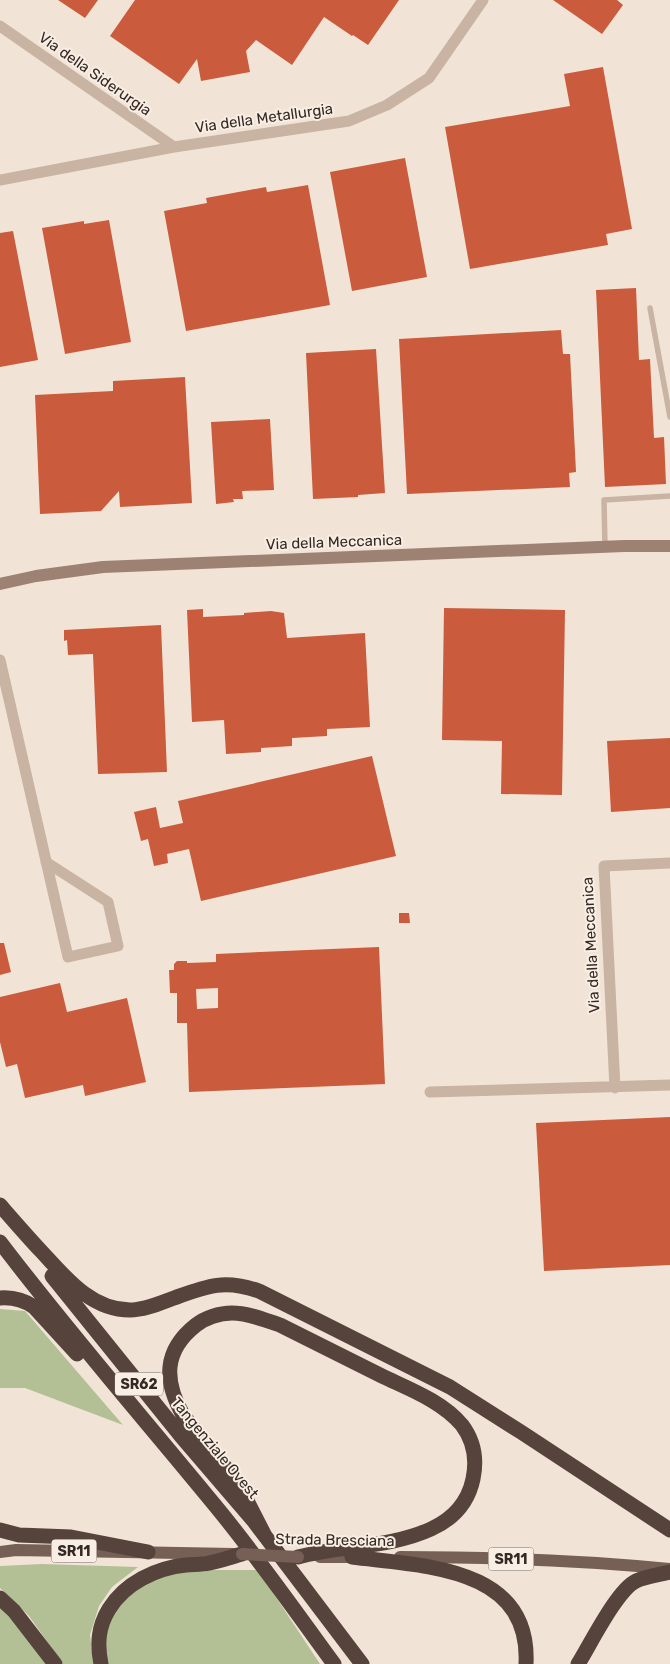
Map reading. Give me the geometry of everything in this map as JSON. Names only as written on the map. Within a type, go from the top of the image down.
[{"type":"highway","points":[[0,1206],[69,1282],[97,1301],[114,1308],[130,1310],[154,1305],[218,1284],[233,1284],[259,1291],[450,1387],[558,1455],[670,1530]]},
{"type":"highway","name":"Tangenziale Ovest","points":[[0,1210],[147,1394],[265,1536],[362,1664]]},
{"type":"highway","name":"SR62","points":[[0,1242],[133,1408],[220,1510],[334,1664]]},
{"type":"highway","points":[[0,1298],[15,1298],[34,1307],[220,1510]]},
{"type":"highway","points":[[265,1536],[238,1483],[183,1415],[170,1380],[174,1348],[199,1323],[221,1314],[241,1314],[261,1318],[280,1325],[429,1400],[455,1418],[467,1434],[473,1451],[474,1473],[468,1494],[458,1510],[443,1522],[416,1535],[357,1551]]},
{"type":"highway","points":[[0,1530],[19,1535],[71,1537],[148,1552]]},
{"type":"highway","points":[[298,1557],[320,1551],[357,1551],[438,1568],[465,1576],[488,1586],[517,1615],[522,1626],[525,1641],[526,1664]]},
{"type":"highway","points":[[101,1664],[98,1650],[100,1629],[108,1611],[119,1595],[128,1587],[149,1575],[210,1558],[242,1554]]},
{"type":"highway","points":[[266,1571],[328,1664]]},
{"type":"highway","points":[[578,1664],[628,1585],[637,1580],[670,1571]]},
{"type":"highway","points":[[0,1598],[26,1626],[55,1664]]},
{"type":"highway","points":[[321,1609],[368,1664]]},
{"type":"main road","name":"SR11","points":[[0,1552],[16,1550],[148,1552],[210,1558]]},
{"type":"main road","name":"Strada Bresciana","points":[[357,1551],[607,1563],[670,1571]]},
{"type":"main road","name":"Strada Bresciana","points":[[242,1554],[298,1557]]},
{"type":"street","name":"Via della Metallurgia","points":[[0,180],[174,147],[349,121],[388,105],[429,78],[482,0]]},
{"type":"street","name":"Via della Siderurgia","points":[[0,26],[174,147]]},
{"type":"street","name":"Via della Meccanica","points":[[0,584],[36,576],[103,567],[670,546]]},
{"type":"street","points":[[0,660],[46,862],[68,957],[118,946],[108,902],[46,862]]},
{"type":"street","name":"Via della Meccanica","points":[[615,1088],[604,866],[670,863]]},
{"type":"street","points":[[430,1092],[670,1085]]},
{"type":"lane","points":[[650,308],[670,417]]},
{"type":"lane","points":[[605,547],[604,500],[670,496]]},
{"type":"green space","points":[[0,1309],[25,1311],[123,1425],[25,1388],[0,1388]]},
{"type":"green space","points":[[42,1564],[138,1567],[112,1587],[99,1606],[90,1635],[94,1664],[63,1664],[29,1616],[0,1588],[0,1566]]},
{"type":"green space","points":[[188,1570],[258,1570],[320,1664],[105,1664],[106,1624],[114,1607],[153,1578]]},
{"type":"green space","points":[[0,1604],[47,1664],[0,1664]]},
{"type":"building","points":[[58,0],[98,0],[85,18]]},
{"type":"building","points":[[135,0],[399,0],[368,45],[324,17],[292,65],[256,40],[246,51],[250,72],[201,81],[197,59],[179,84],[110,36]]},
{"type":"building","points":[[553,0],[617,0],[623,5],[602,34]]},
{"type":"building","points":[[603,67],[632,229],[606,234],[608,245],[470,269],[445,127],[570,106],[564,74]]},
{"type":"building","points":[[405,158],[427,277],[352,291],[330,172]]},
{"type":"building","points":[[308,185],[330,305],[186,331],[164,211],[207,203],[206,198],[266,187],[267,192]]},
{"type":"building","points":[[109,220],[131,342],[65,354],[42,228],[84,221],[84,224]]},
{"type":"building","points":[[13,231],[38,360],[0,367],[0,233]]},
{"type":"building","points":[[636,288],[639,360],[650,359],[654,438],[664,437],[666,484],[605,487],[596,290]]},
{"type":"building","points":[[561,330],[563,354],[570,354],[576,472],[569,473],[570,487],[407,494],[399,339]]},
{"type":"building","points":[[376,349],[385,493],[358,495],[358,497],[313,499],[306,353]]},
{"type":"building","points":[[185,377],[192,503],[120,507],[119,491],[101,511],[40,514],[35,395],[113,391],[113,381]]},
{"type":"building","points":[[270,419],[274,490],[242,491],[243,499],[233,499],[234,502],[216,504],[211,422]]},
{"type":"building","points":[[444,608],[565,610],[562,795],[501,794],[502,741],[442,740]]},
{"type":"building","points":[[203,609],[203,617],[244,615],[244,613],[271,611],[284,613],[287,638],[365,633],[370,727],[327,729],[327,736],[292,738],[292,746],[261,748],[261,752],[226,754],[224,720],[192,722],[187,610]]},
{"type":"building","points":[[161,625],[167,772],[98,774],[93,654],[68,655],[67,640],[64,641],[64,630]]},
{"type":"building","points":[[670,738],[670,808],[611,812],[607,741]]},
{"type":"building","points":[[372,756],[396,856],[201,901],[189,849],[167,854],[168,863],[154,866],[148,839],[141,841],[134,812],[156,807],[160,828],[183,823],[178,801]]},
{"type":"building","points":[[399,913],[409,913],[410,923],[399,923]]},
{"type":"building","points":[[0,943],[4,943],[11,972],[0,975]]},
{"type":"building","points":[[379,947],[385,1084],[189,1092],[187,1023],[177,1023],[177,993],[170,993],[169,970],[174,970],[174,964],[177,961],[187,961],[187,963],[216,962],[216,954]],"holes":[[[218,988],[218,1008],[197,1009],[196,989]]]},
{"type":"building","points":[[60,983],[67,1012],[127,998],[146,1082],[85,1096],[83,1085],[25,1098],[17,1064],[6,1067],[0,1042],[0,997]]},
{"type":"building","points":[[670,1117],[670,1265],[544,1271],[536,1123]]}]
